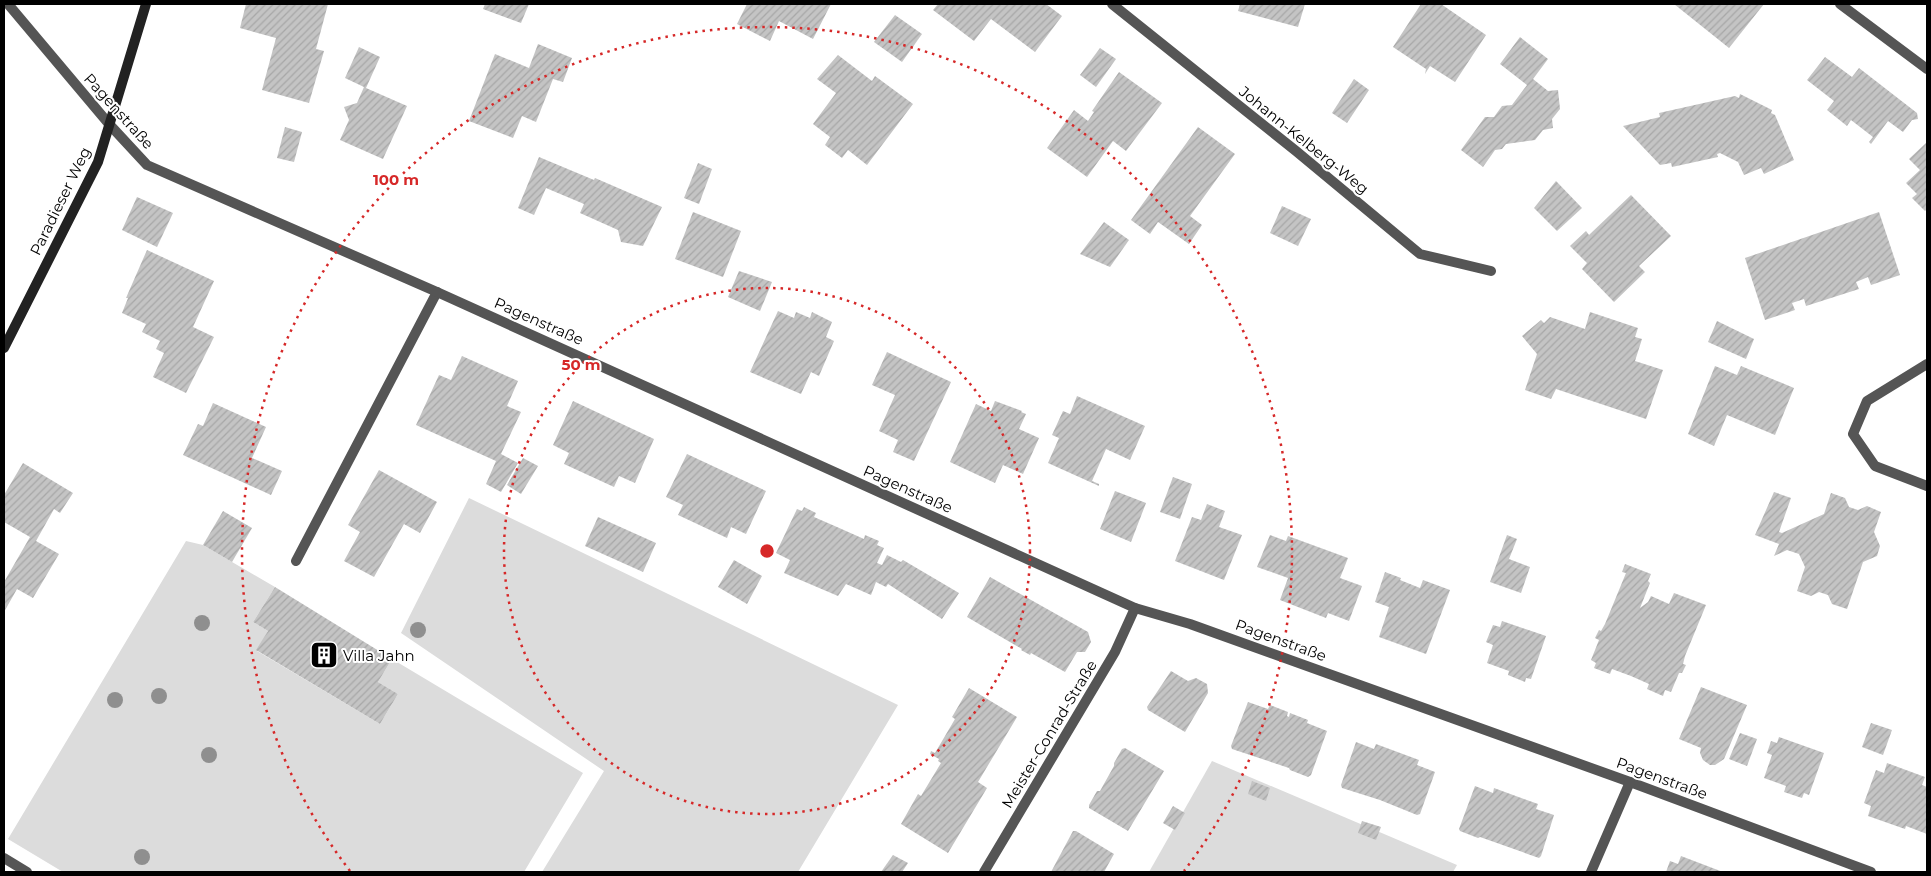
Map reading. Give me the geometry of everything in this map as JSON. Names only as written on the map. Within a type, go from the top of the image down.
[{"type":"street","name":"Pagenstraße","points":[[8,4],[109,124],[147,165],[437,292],[1134,608],[1199,627],[1630,782],[1872,872]]},
{"type":"street","name":"Paradieser Weg","points":[[4,348],[98,162],[146,4]]},
{"type":"street","name":"Johann-Kelberg-Weg","points":[[1112,4],[1296,151],[1420,254],[1491,271]]},
{"type":"street","points":[[1840,4],[1927,70]]},
{"type":"street","points":[[296,561],[437,292]]},
{"type":"street","points":[[1927,364],[1867,401],[1853,434],[1876,466],[1927,486]]},
{"type":"street","name":"Meister-Conrad-Straße","points":[[984,872],[1114,652],[1134,608]]},
{"type":"street","points":[[1590,872],[1630,782]]},
{"type":"street","points":[[4,858],[27,872]]},
{"type":"shaded area","points":[[469,498],[898,705],[798,872],[542,872],[604,771],[401,633]]},
{"type":"shaded area","points":[[186,541],[203,545],[275,587],[253,622],[268,631],[257,651],[380,724],[398,694],[378,682],[392,659],[583,773],[524,872],[63,872],[8,839]]},
{"type":"shaded area","points":[[1212,761],[1457,865],[1453,872],[1149,872]]},
{"type":"building","points":[[246,4],[328,4],[316,49],[324,51],[309,103],[262,90],[276,38],[240,28]]},
{"type":"building","points":[[485,4],[529,4],[521,23],[483,9]]},
{"type":"building","points":[[747,4],[831,4],[813,39],[779,21],[770,41],[737,24]]},
{"type":"building","points":[[938,4],[1046,4],[1062,16],[1035,52],[991,19],[974,41],[933,10]]},
{"type":"building","points":[[1240,4],[1305,4],[1298,27],[1238,11]]},
{"type":"building","points":[[1421,4],[1441,4],[1486,35],[1455,82],[1430,66],[1425,74],[1426,69],[1393,47]]},
{"type":"building","points":[[1674,4],[1764,4],[1729,48]]},
{"type":"building","points":[[895,15],[922,34],[902,62],[874,42]]},
{"type":"building","points":[[1520,37],[1548,59],[1533,79],[1548,91],[1558,90],[1560,109],[1552,119],[1553,128],[1543,130],[1535,140],[1506,144],[1502,149],[1495,150],[1483,167],[1461,150],[1485,117],[1494,117],[1502,106],[1512,105],[1527,85],[1500,64]]},
{"type":"building","points":[[538,44],[572,58],[563,82],[553,79],[536,122],[522,116],[513,138],[469,121],[495,54],[529,68]]},
{"type":"building","points":[[359,47],[380,57],[366,88],[407,106],[383,159],[340,140],[349,120],[344,107],[357,103],[364,87],[345,78]]},
{"type":"building","points":[[1100,48],[1116,59],[1096,87],[1080,75]]},
{"type":"building","points":[[838,55],[872,81],[875,76],[913,104],[867,165],[848,150],[842,158],[825,145],[830,137],[813,124],[836,93],[817,79]]},
{"type":"building","points":[[1825,57],[1852,77],[1859,68],[1917,113],[1918,119],[1912,120],[1903,132],[1888,121],[1871,144],[1869,142],[1873,137],[1851,120],[1847,126],[1827,110],[1834,101],[1807,80]]},
{"type":"building","points":[[1119,72],[1162,103],[1126,151],[1113,141],[1087,177],[1047,148],[1074,110],[1088,121],[1094,112],[1092,111]]},
{"type":"building","points":[[1354,79],[1369,90],[1347,123],[1332,113]]},
{"type":"building","points":[[1740,94],[1772,110],[1771,113],[1775,115],[1794,160],[1764,174],[1761,168],[1744,175],[1738,162],[1720,153],[1717,154],[1718,157],[1672,167],[1671,163],[1660,165],[1623,126],[1660,117],[1659,113],[1735,96],[1739,98]]},
{"type":"building","points":[[285,127],[302,132],[294,162],[277,158]]},
{"type":"building","points":[[1198,127],[1235,154],[1190,216],[1202,225],[1189,244],[1158,222],[1150,234],[1131,220]]},
{"type":"building","points":[[1927,142],[1927,209],[1925,211],[1912,198],[1917,194],[1906,183],[1920,170],[1909,159]]},
{"type":"building","points":[[539,157],[594,180],[595,178],[662,207],[643,246],[621,242],[618,230],[580,213],[584,204],[546,188],[534,215],[518,208]]},
{"type":"building","points":[[698,163],[712,169],[699,204],[684,198]]},
{"type":"building","points":[[1556,181],[1582,208],[1557,231],[1534,208]]},
{"type":"building","points":[[1631,195],[1671,236],[1639,266],[1645,272],[1614,302],[1582,269],[1587,263],[1570,246],[1586,231],[1589,235]]},
{"type":"building","points":[[137,197],[173,213],[157,247],[122,230]]},
{"type":"building","points":[[1282,206],[1311,219],[1298,246],[1270,233]]},
{"type":"building","points":[[693,212],[741,231],[723,277],[675,259]]},
{"type":"building","points":[[1879,212],[1900,275],[1871,285],[1868,277],[1856,282],[1859,289],[1806,306],[1804,299],[1792,303],[1795,310],[1765,320],[1745,258]]},
{"type":"building","points":[[1104,222],[1129,240],[1110,267],[1080,254]]},
{"type":"building","points":[[147,250],[214,281],[193,327],[214,337],[186,393],[153,377],[164,353],[156,349],[160,341],[142,332],[146,324],[122,313],[128,298],[126,298]]},
{"type":"building","points":[[739,271],[772,282],[760,311],[728,297]]},
{"type":"building","points":[[778,311],[794,318],[796,312],[810,318],[812,312],[832,322],[826,337],[834,341],[819,376],[811,372],[801,394],[750,372]]},
{"type":"building","points":[[1590,312],[1638,328],[1635,337],[1642,339],[1635,361],[1663,370],[1646,419],[1556,389],[1551,399],[1525,390],[1537,354],[1522,336],[1541,320],[1544,323],[1550,317],[1585,329]]},
{"type":"building","points":[[1717,321],[1754,339],[1746,359],[1708,342]]},
{"type":"building","points":[[887,352],[951,382],[914,461],[893,452],[898,440],[879,431],[895,395],[872,385]]},
{"type":"building","points":[[462,356],[518,381],[507,406],[521,412],[501,454],[518,463],[501,492],[486,484],[496,461],[416,425],[439,375],[451,380]]},
{"type":"building","points":[[1715,366],[1737,375],[1741,366],[1794,388],[1775,435],[1727,415],[1714,446],[1688,434]]},
{"type":"building","points":[[1077,396],[1145,426],[1130,460],[1106,449],[1092,481],[1099,484],[1099,486],[1048,463],[1059,438],[1052,435],[1063,411],[1070,414]]},
{"type":"building","points":[[573,401],[654,439],[635,483],[619,476],[614,487],[564,464],[569,453],[553,445]]},
{"type":"building","points":[[995,401],[1026,414],[1019,429],[1039,438],[1023,474],[1003,465],[995,483],[950,462],[976,404],[991,411]]},
{"type":"building","points":[[213,403],[266,427],[252,458],[282,471],[271,495],[183,455],[198,424],[203,426]]},
{"type":"building","points":[[687,454],[766,491],[746,534],[731,527],[727,538],[678,515],[683,505],[666,497]]},
{"type":"building","points":[[523,458],[538,466],[521,494],[507,485]]},
{"type":"building","points":[[23,463],[73,493],[60,513],[54,509],[36,541],[59,554],[33,598],[17,589],[4,612],[4,582],[30,537],[4,522],[4,495]]},
{"type":"building","points":[[379,470],[437,502],[420,533],[404,524],[374,577],[344,561],[360,532],[348,525]]},
{"type":"building","points":[[1173,477],[1192,484],[1180,519],[1160,512]]},
{"type":"building","points":[[1115,491],[1146,503],[1131,542],[1100,529]]},
{"type":"building","points":[[1774,492],[1791,498],[1779,532],[1782,533],[1824,514],[1831,493],[1845,498],[1849,507],[1858,510],[1867,506],[1881,512],[1874,532],[1880,546],[1877,556],[1863,562],[1847,609],[1832,604],[1828,595],[1819,592],[1811,596],[1797,591],[1805,567],[1799,554],[1787,550],[1774,556],[1779,544],[1755,535]]},
{"type":"building","points":[[1207,504],[1225,511],[1219,527],[1242,535],[1224,580],[1175,561],[1192,517],[1201,520]]},
{"type":"building","points":[[804,507],[816,513],[814,517],[864,539],[865,535],[879,541],[877,545],[884,548],[877,563],[882,565],[887,555],[901,562],[903,560],[959,593],[942,619],[888,584],[886,587],[876,582],[871,595],[846,584],[838,596],[784,573],[790,560],[776,553],[797,509],[802,511]]},
{"type":"building","points":[[223,511],[252,528],[232,562],[203,545]]},
{"type":"building","points":[[598,517],[656,543],[643,572],[585,546]]},
{"type":"building","points":[[1270,535],[1286,541],[1288,536],[1348,558],[1340,578],[1362,586],[1349,621],[1328,613],[1326,618],[1280,600],[1288,578],[1257,567]]},
{"type":"building","points":[[1507,535],[1517,539],[1509,559],[1530,567],[1521,593],[1490,582]]},
{"type":"building","points":[[734,560],[762,576],[747,604],[718,587]]},
{"type":"building","points":[[1625,564],[1651,574],[1648,581],[1650,583],[1640,608],[1648,602],[1651,596],[1669,604],[1674,593],[1706,605],[1685,656],[1683,664],[1686,665],[1682,673],[1679,673],[1671,692],[1665,690],[1663,696],[1647,689],[1649,684],[1631,676],[1612,669],[1610,674],[1594,668],[1596,663],[1591,660],[1599,640],[1595,638],[1605,624],[1626,573],[1622,572]]},
{"type":"building","points":[[1385,572],[1420,588],[1423,580],[1450,590],[1426,654],[1379,637],[1389,607],[1375,602]]},
{"type":"building","points":[[990,577],[1088,632],[1091,642],[1085,652],[1077,652],[1065,672],[1031,653],[1030,655],[1021,650],[967,617]]},
{"type":"building","name":"Villa Jahn","points":[[275,587],[392,659],[378,682],[398,694],[380,724],[256,650],[268,631],[253,622]]},
{"type":"building","points":[[1502,621],[1546,636],[1531,679],[1526,678],[1525,682],[1508,675],[1509,671],[1487,663],[1493,645],[1486,642],[1493,625],[1500,627]]},
{"type":"building","points":[[1171,671],[1188,681],[1196,678],[1207,684],[1208,693],[1185,732],[1148,710],[1147,707]]},
{"type":"building","points":[[1701,687],[1747,705],[1724,759],[1715,765],[1710,765],[1703,760],[1700,753],[1701,748],[1679,739]]},
{"type":"building","points":[[969,688],[1017,717],[978,782],[987,788],[948,853],[901,824],[918,794],[921,796],[941,763],[938,761],[939,759],[930,754],[931,751],[935,753],[955,719],[952,717]]},
{"type":"building","points":[[1248,702],[1268,709],[1270,705],[1288,712],[1287,716],[1289,717],[1290,713],[1308,720],[1307,723],[1327,731],[1311,775],[1308,777],[1289,768],[1232,749],[1231,746]]},
{"type":"building","points":[[1871,723],[1892,730],[1883,755],[1862,747]]},
{"type":"building","points":[[1740,733],[1757,739],[1747,766],[1729,759]]},
{"type":"building","points":[[1779,737],[1824,753],[1809,795],[1804,793],[1802,798],[1784,792],[1786,786],[1764,778],[1772,755],[1767,753],[1771,741],[1777,743]]},
{"type":"building","points":[[1356,742],[1374,749],[1376,744],[1419,760],[1417,765],[1435,772],[1420,814],[1417,815],[1380,800],[1342,788],[1341,785]]},
{"type":"building","points":[[1125,748],[1164,771],[1128,831],[1089,808],[1122,749]]},
{"type":"building","points":[[1887,763],[1925,777],[1922,785],[1927,787],[1927,834],[1906,826],[1905,829],[1868,816],[1871,806],[1864,803],[1876,770],[1884,773]]},
{"type":"building","points":[[1252,781],[1270,788],[1266,801],[1248,794]]},
{"type":"building","points":[[1475,786],[1493,793],[1494,788],[1538,804],[1536,809],[1554,815],[1539,858],[1460,831],[1459,829]]},
{"type":"building","points":[[1173,806],[1185,813],[1175,830],[1163,823]]},
{"type":"building","points":[[1362,821],[1381,827],[1376,840],[1358,833]]},
{"type":"building","points":[[1073,831],[1114,854],[1104,872],[1051,872]]},
{"type":"building","points":[[893,855],[908,863],[902,872],[881,872]]},
{"type":"building","points":[[1681,856],[1723,872],[1666,872],[1670,861],[1678,864]]},
{"type":"place","name":"Villa Jahn","points":[[324,655]]}]
